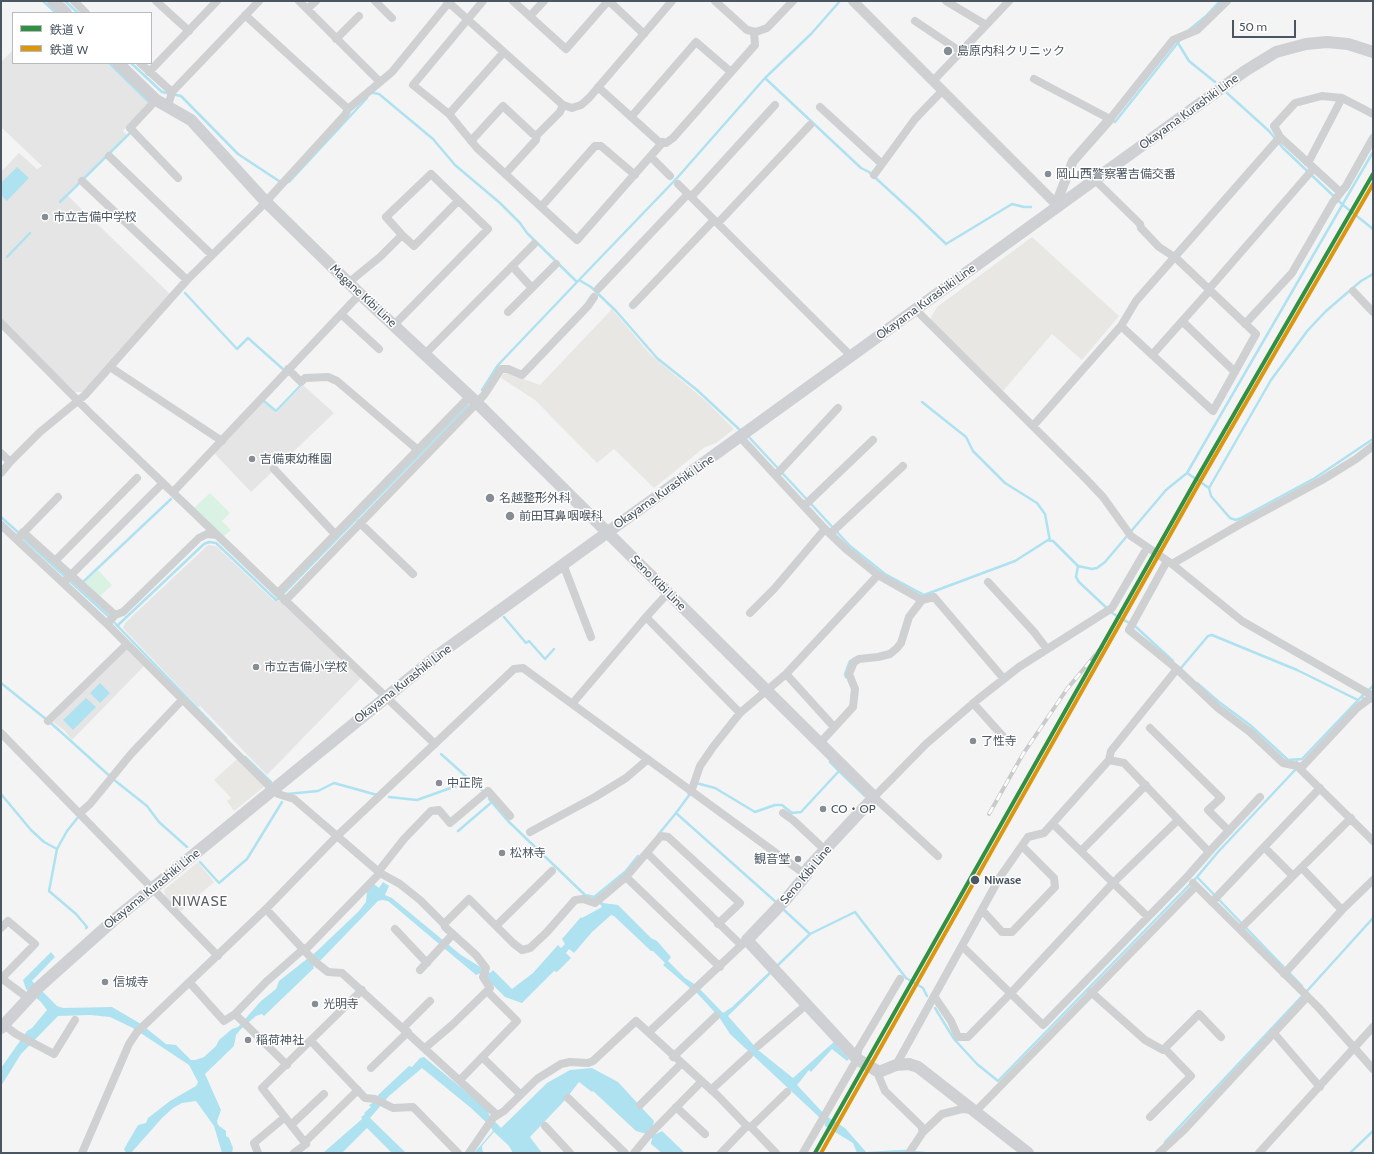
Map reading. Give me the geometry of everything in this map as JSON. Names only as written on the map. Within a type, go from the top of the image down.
[{"type":"main road","points":[[53,1],[65,12]]},
{"type":"main road","name":"Okayama Kurashiki Line","points":[[2,1026],[75,953],[438,655],[916,310],[1057,205],[1095,180],[1259,61],[1276,52],[1306,44],[1327,42],[1348,44],[1373,52]]},
{"type":"main road","name":"Magane Kibi Line","points":[[119,64],[153,103],[170,97],[265,201],[360,294],[474,400],[607,532]]},
{"type":"main road","name":"Seno Kibi Line","points":[[607,532],[874,797],[808,868],[806,875],[787,898],[744,942]]},
{"type":"main road","points":[[744,942],[857,1059],[879,1072],[896,1065],[909,1064],[918,1067],[1028,1153]]},
{"type":"street","points":[[74,1],[85,12]]},
{"type":"street","points":[[156,1],[189,31]]},
{"type":"street","points":[[149,72],[217,1]]},
{"type":"street","points":[[141,64],[170,97],[259,1]]},
{"type":"street","points":[[299,1],[380,82]]},
{"type":"street","points":[[307,9],[316,1]]},
{"type":"street","points":[[375,1],[392,18]]},
{"type":"street","points":[[1,473],[40,432],[85,395],[187,280],[282,183],[345,115],[348,109],[392,72],[449,1],[468,20],[563,105],[572,108],[580,104],[598,88],[672,1]]},
{"type":"street","points":[[484,1],[413,84],[449,114],[471,141],[577,240],[663,142]]},
{"type":"street","points":[[514,1],[566,49],[608,1],[644,34]]},
{"type":"street","points":[[530,16],[544,1]]},
{"type":"street","points":[[719,2],[747,30],[754,32],[766,28],[793,1]]},
{"type":"street","points":[[853,1],[1057,205],[1073,161],[1110,119],[1173,40],[1203,26],[1227,1]]},
{"type":"street","points":[[946,1],[986,25]]},
{"type":"street","points":[[933,81],[1009,1]]},
{"type":"street","points":[[245,15],[348,109]]},
{"type":"street","points":[[336,39],[359,16]]},
{"type":"street","points":[[915,21],[961,52]]},
{"type":"street","points":[[598,88],[659,142],[666,143],[673,138],[755,45],[754,32]]},
{"type":"street","points":[[631,116],[696,42],[731,72]]},
{"type":"street","points":[[449,114],[504,52]]},
{"type":"street","points":[[1034,79],[1110,119]]},
{"type":"street","points":[[874,175],[915,119],[942,91]]},
{"type":"street","points":[[1337,196],[1311,172],[1308,163],[1277,139],[1274,126],[1295,103],[1322,96],[1342,98],[1373,114]]},
{"type":"street","points":[[1308,163],[1342,98]]},
{"type":"street","points":[[153,103],[130,128],[178,178]]},
{"type":"street","points":[[505,174],[536,140],[537,135],[560,112],[563,105]]},
{"type":"street","points":[[598,289],[775,105]]},
{"type":"street","points":[[471,141],[503,106],[533,134],[537,135]]},
{"type":"street","points":[[820,107],[882,164]]},
{"type":"street","points":[[633,305],[810,125]]},
{"type":"street","points":[[1245,324],[1292,273],[1337,196],[1346,186],[1373,138]]},
{"type":"street","points":[[1033,426],[1120,326],[1136,301],[1176,258],[1277,139]]},
{"type":"street","points":[[541,207],[595,146],[600,146],[635,175]]},
{"type":"street","points":[[109,156],[212,255]]},
{"type":"street","points":[[650,157],[670,176]]},
{"type":"street","points":[[1152,355],[1311,172]]},
{"type":"street","points":[[394,325],[488,230],[431,174],[386,217],[414,246],[458,201]]},
{"type":"street","points":[[1095,180],[1140,224],[1141,228],[1159,247],[1176,258],[1256,334],[1214,411],[1120,326]]},
{"type":"street","points":[[82,182],[187,280]]},
{"type":"street","points":[[678,184],[851,356]]},
{"type":"street","points":[[348,282],[380,257],[402,235]]},
{"type":"street","points":[[425,354],[534,244]]},
{"type":"street","points":[[508,312],[556,264]]},
{"type":"street","points":[[512,266],[532,288]]},
{"type":"street","points":[[1353,291],[1373,312]]},
{"type":"street","points":[[173,492],[360,294]]},
{"type":"street","points":[[281,597],[352,532],[501,370],[508,369],[522,375],[588,306],[594,297]]},
{"type":"street","points":[[916,310],[1103,497],[1129,533],[1147,548],[1170,562],[1242,621],[1263,635],[1369,695],[1298,766]]},
{"type":"street","points":[[341,314],[378,349]]},
{"type":"street","points":[[1182,321],[1235,372]]},
{"type":"street","points":[[1,323],[216,535],[436,744]]},
{"type":"street","points":[[110,367],[222,441]]},
{"type":"street","points":[[288,369],[301,382],[304,378],[328,377],[337,381],[418,450]]},
{"type":"street","points":[[281,597],[335,534],[418,450],[474,400]]},
{"type":"street","points":[[776,475],[838,408]]},
{"type":"street","points":[[743,434],[776,475],[847,550],[878,575],[919,598],[934,597],[1004,679]]},
{"type":"street","points":[[804,506],[874,440]]},
{"type":"street","points":[[1373,446],[1356,459],[1322,480],[1170,562],[1129,630],[1177,669],[1218,708],[1250,732],[1283,763],[1298,766],[1373,841]]},
{"type":"street","points":[[1,453],[10,462]]},
{"type":"street","points":[[750,613],[828,531],[839,526],[903,466]]},
{"type":"street","points":[[274,469],[335,534]]},
{"type":"street","points":[[55,561],[137,478]]},
{"type":"street","points":[[66,579],[163,483]]},
{"type":"street","points":[[20,536],[58,497]]},
{"type":"street","points":[[360,523],[413,574]]},
{"type":"street","points":[[1,525],[20,536],[55,561],[66,579]]},
{"type":"street","points":[[345,525],[352,532]]},
{"type":"street","points":[[111,620],[123,612],[199,538],[207,534],[216,535]]},
{"type":"street","points":[[20,536],[111,620],[127,644],[273,790],[278,794],[294,799],[379,873],[400,884],[420,900],[444,924],[444,927],[476,955],[485,973],[483,979],[490,988],[452,1025],[424,1048]]},
{"type":"street","points":[[938,856],[874,797],[926,744],[973,703],[1047,649],[1110,611],[1147,548]]},
{"type":"street","points":[[563,564],[591,637]]},
{"type":"street","points":[[691,792],[700,766],[740,713],[786,674],[878,575]]},
{"type":"street","points":[[988,582],[1034,632],[1047,649]]},
{"type":"street","points":[[572,704],[668,593]]},
{"type":"street","points":[[820,743],[832,725],[853,707],[855,689],[848,674],[854,662],[859,659],[878,658],[890,654],[897,648],[901,643],[909,617],[919,598]]},
{"type":"street","points":[[88,599],[111,620]]},
{"type":"street","points":[[646,617],[740,713]]},
{"type":"street","points":[[48,721],[127,644]]},
{"type":"street","points":[[82,1153],[129,1044],[136,1032],[218,956],[336,837],[514,669],[523,668],[806,875]]},
{"type":"street","points":[[896,1065],[1000,877],[1028,837],[1044,833],[1053,824],[1109,760],[1111,750],[1177,669]]},
{"type":"street","points":[[786,674],[832,725]]},
{"type":"street","points":[[81,814],[111,777],[184,702]]},
{"type":"street","points":[[973,703],[1008,742]]},
{"type":"street","points":[[1150,728],[1221,798],[1208,810],[1229,831]]},
{"type":"street","points":[[1,733],[218,956]]},
{"type":"street","points":[[530,832],[614,785],[647,760]]},
{"type":"street","points":[[1109,760],[1124,763],[1209,852]]},
{"type":"street","points":[[1081,851],[1146,785]]},
{"type":"street","points":[[1215,899],[1320,788]]},
{"type":"street","points":[[190,983],[224,1021],[235,1014],[266,982],[308,947],[379,873],[404,839],[431,811],[439,810],[450,823],[488,791],[510,816]]},
{"type":"street","points":[[911,1151],[923,1132],[942,1114],[962,1109],[974,1111],[1192,882],[1209,852],[1260,797]]},
{"type":"street","points":[[783,813],[793,820],[825,850]]},
{"type":"street","points":[[1243,927],[1351,818]]},
{"type":"street","points":[[934,996],[951,1021],[958,1038],[968,1037],[1114,882],[1178,820]]},
{"type":"street","points":[[1053,824],[1114,882],[1148,917]]},
{"type":"street","points":[[444,924],[469,899],[522,950],[530,948],[547,932],[575,900],[583,899],[595,903],[626,877],[661,836],[668,837],[740,903],[718,924]]},
{"type":"street","points":[[982,910],[1002,932],[1012,932],[1055,887],[1054,878],[1022,846]]},
{"type":"street","points":[[1264,847],[1293,876]]},
{"type":"street","points":[[647,853],[718,924],[744,942],[720,967],[648,1032]]},
{"type":"street","points":[[1302,868],[1342,910]]},
{"type":"street","points":[[496,926],[552,871]]},
{"type":"street","points":[[626,877],[720,967]]},
{"type":"street","points":[[1287,971],[1342,910],[1373,880]]},
{"type":"street","points":[[1192,882],[1215,899],[1287,971],[1305,995],[1373,1069]]},
{"type":"street","points":[[962,946],[1043,1025],[1086,992],[1148,917],[1192,882]]},
{"type":"street","points":[[266,909],[312,959],[328,972],[342,973],[460,1080],[493,1119]]},
{"type":"street","points":[[1,928],[8,921],[35,944],[1,978],[33,994]]},
{"type":"street","points":[[395,929],[427,963]]},
{"type":"street","points":[[420,970],[453,934]]},
{"type":"street","points":[[803,1153],[857,1059],[858,1050],[900,979]]},
{"type":"street","points":[[305,1142],[262,1088],[362,990]]},
{"type":"street","points":[[460,1080],[517,1022],[487,991]]},
{"type":"street","points":[[1086,992],[1145,1040],[1163,1050],[1200,1014],[1221,1037]]},
{"type":"street","points":[[1159,1153],[1184,1130],[1305,995]]},
{"type":"street","points":[[370,1068],[430,1000]]},
{"type":"street","points":[[758,1046],[806,1005]]},
{"type":"street","points":[[235,1014],[287,1064]]},
{"type":"street","points":[[673,1056],[716,1016]]},
{"type":"street","points":[[2,1026],[54,1054],[75,1020]]},
{"type":"street","points":[[469,1153],[493,1119],[504,1111],[520,1094],[544,1073],[561,1064],[570,1062],[588,1063],[593,1061],[636,1021],[711,1090],[776,1153]]},
{"type":"street","points":[[1259,1153],[1373,1027]]},
{"type":"street","points":[[1273,1032],[1320,1087]]},
{"type":"street","points":[[311,1041],[366,1098],[377,1100],[393,1108],[413,1107],[458,1153]]},
{"type":"street","points":[[1150,1117],[1191,1076],[1165,1048]]},
{"type":"street","points":[[711,1090],[749,1055]]},
{"type":"street","points":[[482,1057],[520,1094]]},
{"type":"street","points":[[640,1105],[681,1064]]},
{"type":"street","points":[[879,1072],[879,1076],[885,1091],[921,1126],[923,1132]]},
{"type":"street","points":[[634,1153],[648,1136],[701,1082]]},
{"type":"street","points":[[294,1153],[306,1144],[305,1142],[358,1090]]},
{"type":"street","points":[[721,1153],[787,1092]]},
{"type":"street","points":[[291,1125],[324,1094]]},
{"type":"street","points":[[568,1098],[625,1153]]},
{"type":"street","points":[[676,1107],[705,1134]]},
{"type":"street","points":[[258,1153],[254,1143],[285,1118]]},
{"type":"street","points":[[545,1126],[570,1153]]},
{"type":"shaded area","name":"市立吉備中学校","points":[[12,51],[12,64],[108,64],[149,103],[123,131],[127,135],[66,194],[170,294],[84,392],[75,392],[1,319],[1,172],[19,153],[37,169],[42,166],[1,127],[1,62]]},
{"type":"shaded area","points":[[1032,237],[1119,316],[1082,360],[1052,334],[1003,391],[930,319],[937,307]]},
{"type":"shaded area","points":[[612,309],[650,354],[707,402],[734,429],[716,443],[705,447],[654,488],[614,449],[597,463],[535,400],[501,378],[503,374],[507,373],[540,385]]},
{"type":"shaded area","points":[[303,385],[334,413],[251,492],[214,453],[263,401],[276,413]]},
{"type":"shaded area","name":"市立吉備小学校","points":[[208,545],[216,546],[273,600],[281,601],[362,677],[267,775],[200,706],[198,707],[123,628],[125,623]]},
{"type":"shaded area","points":[[126,647],[144,666],[72,740],[64,730],[53,722]]},
{"type":"shaded area","points":[[238,758],[265,786],[234,811],[227,801],[231,798],[214,780]]},
{"type":"shaded area","points":[[198,862],[214,882],[180,912],[165,897],[164,890]]},
{"type":"green space","points":[[210,493],[230,513],[222,521],[231,530],[223,537],[194,508]]},
{"type":"green space","points":[[98,570],[112,585],[98,598],[84,583]]},
{"type":"water","points":[[17,167],[29,178],[7,201],[1,195],[1,183]]},
{"type":"water","points":[[100,683],[110,693],[100,703],[90,693]]},
{"type":"water","points":[[86,698],[96,707],[73,730],[63,720]]},
{"type":"water","points":[[383,882],[389,886],[385,895],[392,898],[461,955],[490,973],[493,970],[512,989],[533,973],[558,945],[561,948],[565,944],[562,939],[581,917],[582,918],[602,907],[595,897],[597,895],[603,903],[618,905],[651,938],[657,941],[671,957],[668,961],[685,978],[696,985],[723,1013],[732,1007],[770,971],[772,973],[728,1016],[758,1050],[793,1078],[835,1041],[838,1047],[849,1059],[847,1061],[832,1049],[811,1072],[809,1070],[797,1085],[826,1116],[845,1128],[867,1153],[857,1153],[853,1143],[825,1126],[824,1120],[730,1034],[719,1017],[697,993],[663,965],[665,963],[653,951],[651,951],[614,916],[611,915],[592,932],[574,953],[569,949],[566,953],[571,958],[557,972],[554,971],[522,1003],[505,997],[481,973],[476,975],[388,901],[378,901],[320,961],[313,966],[314,968],[264,1016],[262,1014],[256,1016],[240,1030],[236,1035],[234,1046],[205,1074],[221,1110],[217,1121],[218,1125],[226,1131],[226,1136],[229,1138],[233,1148],[232,1153],[222,1153],[214,1126],[196,1101],[182,1103],[173,1108],[162,1118],[131,1153],[126,1153],[124,1149],[138,1125],[146,1123],[148,1118],[170,1101],[196,1086],[198,1082],[189,1065],[133,1028],[110,1017],[90,1015],[58,1016],[21,1054],[1,1086],[1,1068],[27,1031],[32,1028],[47,1010],[41,1002],[26,989],[23,980],[51,952],[55,957],[32,981],[57,1006],[63,1008],[112,1007],[141,1024],[166,1044],[176,1045],[191,1060],[195,1060],[204,1057],[216,1046],[219,1040],[232,1029],[238,1027],[261,1001],[276,989],[279,981],[317,951],[359,911],[366,902],[367,891],[374,884],[379,888]]},
{"type":"water","points":[[424,1057],[488,1110],[489,1115],[501,1128],[547,1083],[570,1070],[592,1068],[618,1082],[654,1121],[652,1130],[656,1134],[662,1131],[685,1153],[662,1153],[651,1144],[652,1138],[647,1134],[636,1131],[593,1091],[592,1092],[579,1082],[565,1100],[530,1137],[542,1153],[513,1153],[509,1146],[494,1132],[482,1146],[483,1153],[474,1153],[493,1131],[490,1126],[471,1108],[422,1068],[389,1096],[370,1118],[405,1152],[411,1153],[392,1153],[367,1128],[342,1153],[323,1153],[362,1119],[361,1117],[365,1114],[364,1113],[371,1107],[369,1105],[379,1099],[378,1095],[409,1066],[412,1067],[420,1058]]},
{"type":"waterway","points":[[43,1],[55,12]]},
{"type":"waterway","points":[[65,1],[77,12]]},
{"type":"waterway","points":[[579,280],[677,178],[765,78],[811,34],[840,1]]},
{"type":"waterway","points":[[1189,30],[1206,16],[1220,1]]},
{"type":"waterway","points":[[1115,122],[1180,40]]},
{"type":"waterway","points":[[1178,43],[1189,61],[1215,82]]},
{"type":"waterway","points":[[110,64],[150,103]]},
{"type":"waterway","points":[[132,64],[162,92],[181,96],[238,154],[282,183]]},
{"type":"waterway","points":[[765,78],[861,168],[869,172],[946,244],[1012,204],[1031,207]]},
{"type":"waterway","points":[[373,93],[379,94],[433,139],[455,165],[500,203],[520,223],[527,233],[577,282]]},
{"type":"waterway","points":[[1227,93],[1269,131],[1283,148],[1343,205],[1373,229]]},
{"type":"waterway","points":[[289,182],[367,98]]},
{"type":"waterway","points":[[60,202],[132,131]]},
{"type":"waterway","points":[[1187,473],[1373,152]]},
{"type":"waterway","points":[[7,257],[30,233]]},
{"type":"waterway","points":[[1209,488],[1271,380],[1308,330],[1326,311],[1361,281],[1373,274]]},
{"type":"waterway","points":[[482,390],[498,365],[579,280],[591,287],[616,311],[657,358],[697,390],[741,431]]},
{"type":"waterway","points":[[185,293],[237,349],[248,338],[284,370]]},
{"type":"waterway","points":[[264,401],[276,411],[301,385]]},
{"type":"waterway","points":[[922,402],[966,437],[973,451],[1005,483],[1037,503],[1045,514],[1050,541]]},
{"type":"waterway","points":[[117,626],[204,544],[209,542],[216,543],[276,600],[278,599],[468,405]]},
{"type":"waterway","points":[[747,435],[850,546],[885,574],[924,595]]},
{"type":"waterway","points":[[921,598],[924,595],[1015,561],[1048,540],[1053,541],[1078,566],[1092,569],[1097,568],[1105,562],[1166,490],[1187,473],[1209,488],[1211,496],[1230,518],[1236,520],[1315,478],[1373,439]]},
{"type":"waterway","points":[[83,582],[171,499]]},
{"type":"waterway","points":[[1,517],[20,534]]},
{"type":"waterway","points":[[23,538],[107,615],[226,738]]},
{"type":"waterway","points":[[1078,566],[1076,577],[1079,582],[1112,613],[1136,627],[1173,661]]},
{"type":"waterway","points":[[504,617],[526,643],[529,641],[545,659],[554,649]]},
{"type":"waterway","points":[[1181,668],[1208,636],[1212,635],[1297,670],[1358,700]]},
{"type":"waterway","points":[[846,677],[845,674],[850,661]]},
{"type":"waterway","points":[[1,683],[52,724],[113,779],[147,806],[159,822],[187,847]]},
{"type":"waterway","points":[[1197,683],[1219,702],[1250,725],[1288,760],[1302,759],[1361,697]]},
{"type":"waterway","points":[[1373,686],[1361,697],[1373,702]]},
{"type":"waterway","points":[[441,754],[470,780]]},
{"type":"waterway","points":[[245,757],[271,782]]},
{"type":"waterway","points":[[1197,877],[1218,852],[1295,770],[1297,760]]},
{"type":"waterway","points":[[696,783],[715,788],[755,812],[775,805],[782,805],[792,813],[801,812],[839,771],[830,762]]},
{"type":"waterway","points":[[839,771],[865,796]]},
{"type":"waterway","points":[[389,797],[417,800],[470,781],[482,790]]},
{"type":"waterway","points":[[287,794],[318,791],[334,783],[377,795]]},
{"type":"waterway","points":[[1,794],[31,830],[44,842],[57,849],[49,891],[76,914],[87,927],[86,928]]},
{"type":"waterway","points":[[676,813],[690,794]]},
{"type":"waterway","points":[[489,799],[508,821],[585,895],[594,897],[625,872],[638,856]]},
{"type":"waterway","points":[[200,862],[219,883],[247,859],[282,802]]},
{"type":"waterway","points":[[458,831],[492,802]]},
{"type":"waterway","points":[[658,835],[676,813],[777,903]]},
{"type":"waterway","points":[[57,849],[67,831],[79,816]]},
{"type":"waterway","points":[[935,1008],[954,1039],[977,1064],[998,1081],[1197,877],[1302,986]]},
{"type":"waterway","points":[[783,909],[810,934],[855,912],[906,978],[923,988],[927,996]]},
{"type":"waterway","points":[[1307,991],[1373,918]]},
{"type":"waterway","points":[[777,966],[810,934]]},
{"type":"waterway","points":[[1165,1142],[1304,994]]},
{"type":"waterway","points":[[1350,1153],[1373,1131]]},
{"type":"waterway","points":[[869,1153],[904,1151],[924,1153]]},
{"type":"railway","points":[[989,814],[1023,754],[1067,689],[1102,647]]},
{"type":"rail line","name":"V","points":[[815,1153],[1197,478],[1373,174]]},
{"type":"rail line","name":"W","points":[[821,1153],[1201,480],[1373,184]]},
{"type":"place","name":"島原内科クリニック","points":[[948,51]]},
{"type":"place","name":"岡山西警察署吉備交番","points":[[1048,174]]},
{"type":"place","name":"市立吉備中学校","points":[[45,217]]},
{"type":"place","name":"吉備東幼稚園","points":[[252,459]]},
{"type":"place","name":"名越整形外科","points":[[490,498]]},
{"type":"place","name":"前田耳鼻咽喉科","points":[[510,516]]},
{"type":"place","name":"市立吉備小学校","points":[[256,667]]},
{"type":"place","name":"了性寺","points":[[973,741]]},
{"type":"place","name":"中正院","points":[[439,783]]},
{"type":"place","name":"CO・OP","points":[[823,809]]},
{"type":"place","name":"松林寺","points":[[502,853]]},
{"type":"place","name":"観音堂","points":[[798,859]]},
{"type":"place","name":"Niwase","points":[[975,880]]},
{"type":"place","name":"信城寺","points":[[105,982]]},
{"type":"place","name":"光明寺","points":[[315,1004]]},
{"type":"place","name":"稲荷神社","points":[[248,1040]]},
{"type":"district","name":"NIWASE","points":[[200,902]]}]
